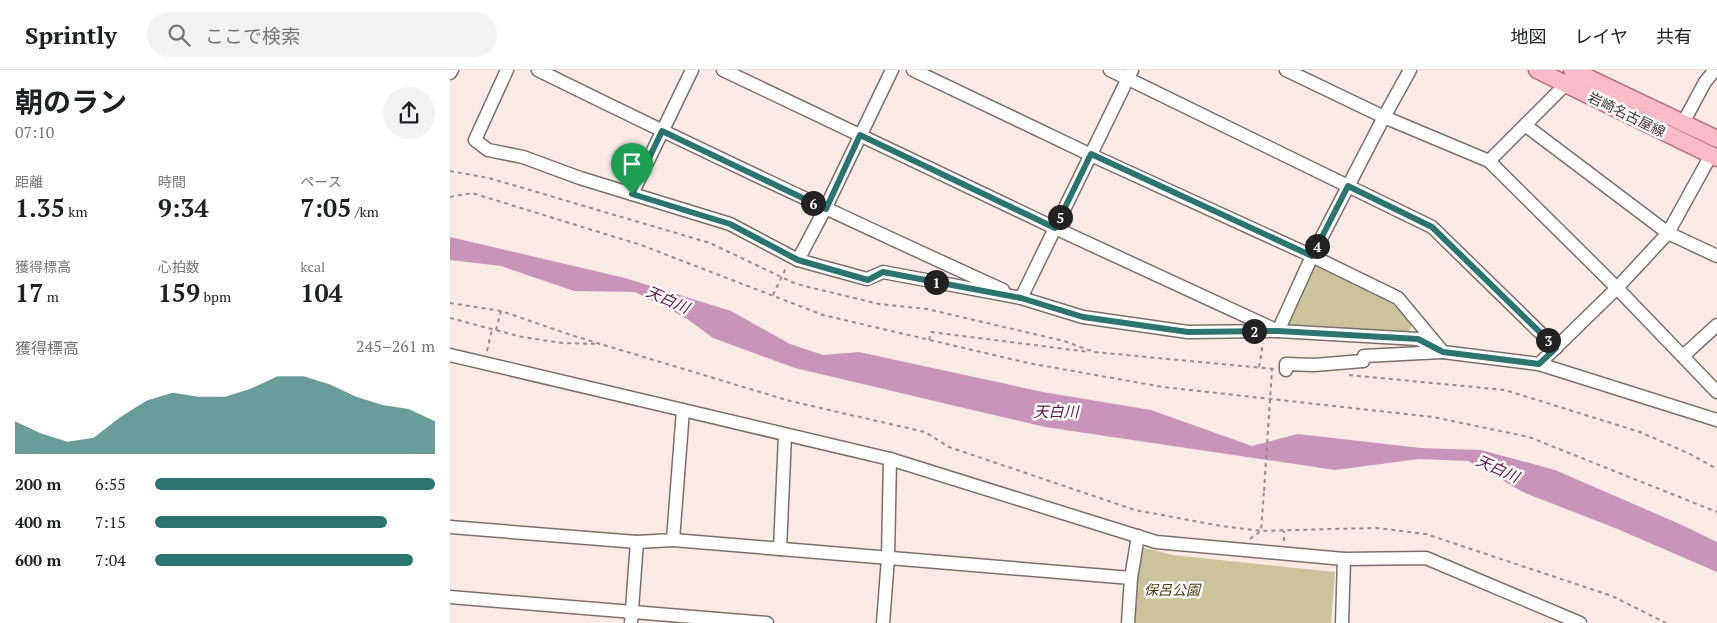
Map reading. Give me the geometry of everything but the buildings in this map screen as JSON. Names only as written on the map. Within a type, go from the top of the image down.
[{"type":"main road","name":"岩崎名古屋線","points":[[1537,70],[1569,77],[1714,156]]},
{"type":"main road","name":"岩崎名古屋線","points":[[1569,77],[1595,75],[1683,123],[1717,139]]},
{"type":"street","points":[[507,70],[475,140],[488,150],[523,157],[580,178],[730,224],[798,260],[868,280],[883,272],[1021,298],[1083,317],[1188,332],[1278,331],[1418,339],[1443,352]]},
{"type":"street","points":[[538,70],[826,209],[1021,298]]},
{"type":"street","points":[[632,194],[692,70]]},
{"type":"street","points":[[723,70],[1055,228],[1278,331]]},
{"type":"street","points":[[798,260],[826,209],[892,70]]},
{"type":"street","points":[[912,70],[1398,298],[1443,352]]},
{"type":"street","points":[[1110,70],[1130,74],[1432,227],[1556,348]]},
{"type":"street","points":[[1286,70],[1384,117],[1489,162],[1617,288],[1717,392]]},
{"type":"street","points":[[1278,331],[1312,256],[1410,70]]},
{"type":"street","points":[[1683,123],[1705,82],[1715,70]]},
{"type":"street","points":[[1021,298],[1130,74]]},
{"type":"street","points":[[1489,162],[1569,77]]},
{"type":"street","points":[[1525,125],[1668,232],[1717,256]]},
{"type":"street","points":[[1539,364],[1617,288],[1668,232],[1714,156]]},
{"type":"street","points":[[1683,356],[1717,325]]},
{"type":"street","points":[[1286,370],[1286,364],[1314,365],[1363,361],[1364,356],[1443,352],[1539,364],[1717,420]]},
{"type":"street","points":[[450,355],[890,459],[1156,542],[1344,559],[1426,558],[1575,622]]},
{"type":"street","points":[[673,540],[683,410]]},
{"type":"street","points":[[780,549],[785,435]]},
{"type":"street","points":[[883,623],[888,558],[890,459]]},
{"type":"street","points":[[450,526],[637,542],[673,540],[1131,578]]},
{"type":"street","points":[[1128,623],[1131,578],[1138,536]]},
{"type":"street","points":[[631,617],[637,542]]},
{"type":"street","points":[[1342,623],[1344,559]]},
{"type":"street","points":[[450,597],[631,617],[767,623]]},
{"type":"path","points":[[450,197],[472,193],[632,242],[823,315],[1028,363],[1163,387],[1433,417],[1529,437],[1717,512]]},
{"type":"path","points":[[773,296],[782,277]]},
{"type":"path","points":[[450,303],[501,311],[790,401],[925,432],[949,447],[1135,510],[1261,532],[1272,369]]},
{"type":"path","points":[[496,330],[501,311]]},
{"type":"path","points":[[450,318],[522,337],[562,344],[602,344]]},
{"type":"path","points":[[487,351],[492,329]]},
{"type":"path","points":[[1258,368],[1262,343],[1280,341],[1278,331]]},
{"type":"path","points":[[929,340],[931,332],[1094,352]]},
{"type":"path","points":[[1347,374],[1505,390],[1640,432],[1690,454],[1717,469]]},
{"type":"green space","points":[[1314,264],[1391,302],[1412,325],[1408,334],[1287,326]]},
{"type":"green space","name":"保呂公園","points":[[1141,547],[1173,555],[1335,572],[1331,623],[1134,623]]},
{"type":"water","name":"天白川","points":[[450,237],[625,278],[731,311],[790,344],[823,355],[859,352],[1043,392],[1151,410],[1252,446],[1298,434],[1421,448],[1481,450],[1555,470],[1717,542],[1717,572],[1615,528],[1525,493],[1468,461],[1419,459],[1335,470],[1045,427],[795,368],[713,338],[686,318],[635,292],[574,291],[501,266],[450,260]]},
{"type":"route","points":[[662,131],[826,209],[860,135],[1055,228],[1091,154],[1312,256],[1348,186],[1432,227],[1556,348],[1539,364],[1443,352],[1418,339],[1278,331],[1188,332],[1083,317],[1021,298],[883,272],[868,280],[798,260],[730,224],[632,194],[662,131]]}]
